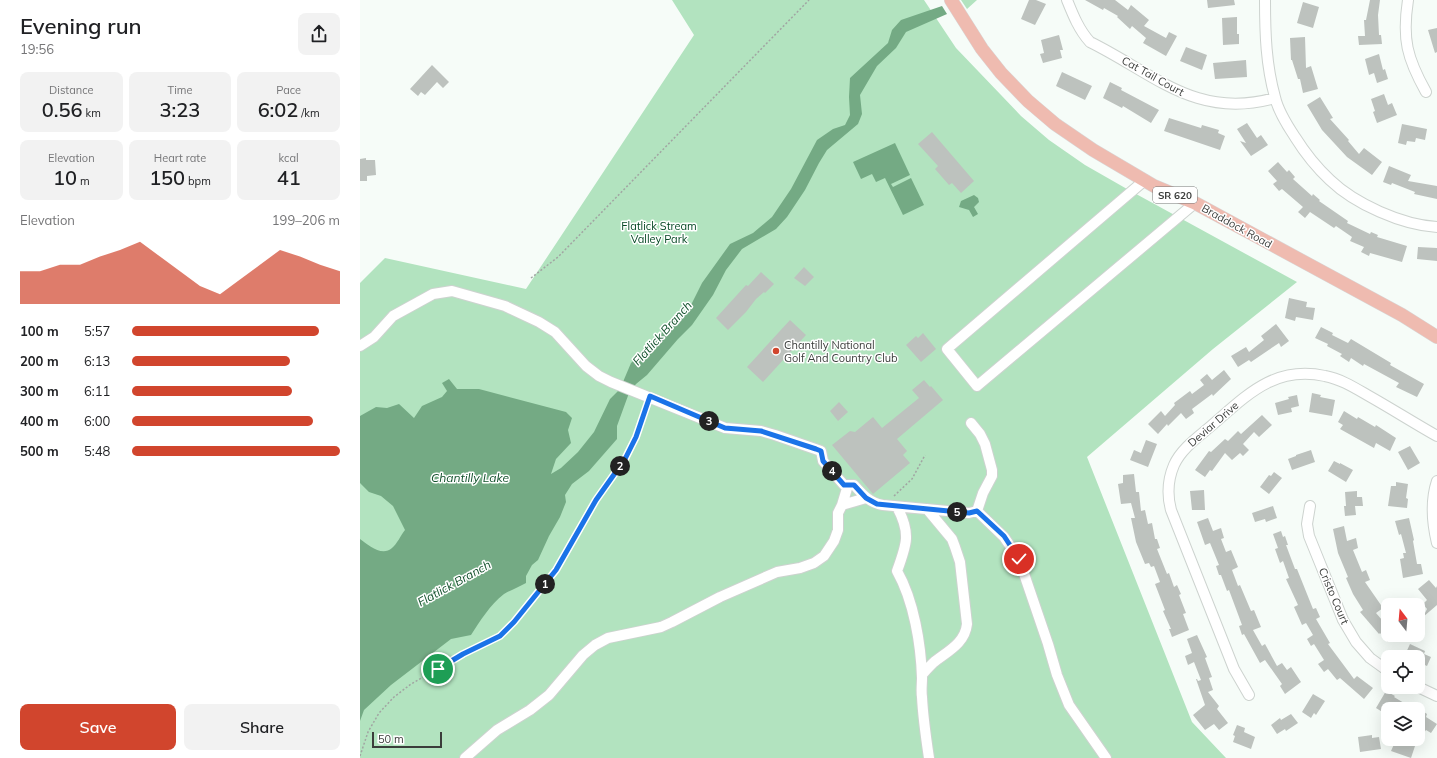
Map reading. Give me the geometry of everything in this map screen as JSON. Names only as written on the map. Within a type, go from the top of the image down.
[{"type":"main road","name":"Braddock Road","points":[[951,0],[982,49],[996,67],[1028,101],[1055,124],[1093,150],[1154,186],[1195,203],[1402,315],[1437,337]]},
{"type":"street","name":"Cat Tail Court","points":[[1067,0],[1073,15],[1090,42],[1174,89],[1198,99],[1216,103],[1236,104],[1275,98]]},
{"type":"street","points":[[1265,0],[1265,36],[1268,66],[1275,98],[1287,125],[1307,156],[1342,190],[1373,209],[1394,218],[1437,227]]},
{"type":"street","points":[[1408,0],[1405,20],[1409,55],[1414,71],[1426,92]]},
{"type":"street","points":[[1145,180],[948,349],[977,386],[1195,203]]},
{"type":"street","points":[[360,346],[374,337],[394,316],[433,294],[452,290],[505,306],[534,319],[555,332],[586,366],[599,376],[725,428],[761,431],[821,451],[823,461],[844,485],[854,485],[866,498],[877,504],[969,513],[977,511]]},
{"type":"street","name":"Deviar Drive","points":[[1249,695],[1234,669],[1171,510],[1169,502],[1170,480],[1174,465],[1178,458],[1187,446],[1248,394],[1262,384],[1292,375],[1304,374],[1325,376],[1343,382],[1437,436]]},
{"type":"street","points":[[971,423],[980,434],[985,444],[992,470],[992,476],[983,493],[977,511]]},
{"type":"street","points":[[1437,481],[1432,506],[1432,516],[1437,543]]},
{"type":"street","points":[[465,758],[497,730],[530,710],[549,695],[583,655],[601,641],[608,638],[661,627],[720,597],[776,572],[800,568],[814,563],[824,556],[834,541],[838,530],[838,513],[848,485]]},
{"type":"street","points":[[842,505],[866,498]]},
{"type":"street","points":[[897,506],[905,524],[907,536],[906,545],[897,571],[905,585],[915,623],[920,653],[922,696],[929,758]]},
{"type":"street","name":"Cristo Court","points":[[1310,506],[1307,524],[1309,536],[1343,620],[1356,642],[1370,658],[1381,666]]},
{"type":"street","points":[[922,675],[933,663],[958,643],[966,630],[967,624],[960,562],[952,538],[926,509]]},
{"type":"street","points":[[977,511],[1004,536],[1019,559],[1068,705],[1106,758]]},
{"type":"street","points":[[1425,690],[1437,696]]},
{"type":"path","points":[[531,278],[558,257],[809,0]]},
{"type":"path","points":[[360,756],[368,732],[379,713],[394,697],[411,684],[463,654],[500,636],[535,597],[556,570],[596,500],[625,459],[636,437],[650,396]]},
{"type":"path","points":[[883,505],[912,479],[925,455]]},
{"type":"green space","name":"Chantilly National Golf And Country Club","points":[[672,0],[924,0],[956,48],[1021,116],[1049,140],[1085,165],[1297,282],[1213,349],[1087,457],[1192,722],[1226,758],[360,758],[360,283],[385,258],[526,289],[694,35]]},
{"type":"green space","points":[[961,0],[977,0],[967,9]]},
{"type":"water","name":"Chantilly Lake","points":[[942,6],[947,14],[906,32],[896,48],[877,66],[860,95],[862,114],[858,124],[827,150],[805,190],[787,217],[776,229],[742,249],[726,270],[713,295],[692,325],[629,393],[617,426],[617,439],[589,471],[572,484],[565,495],[566,502],[560,517],[538,560],[532,565],[526,576],[526,583],[499,598],[486,613],[471,635],[451,639],[391,685],[364,710],[360,721],[360,539],[375,549],[384,551],[392,548],[396,544],[405,530],[393,506],[381,496],[369,492],[360,483],[360,416],[376,407],[387,408],[399,404],[414,418],[422,406],[442,397],[447,391],[442,383],[449,379],[457,389],[479,389],[566,412],[572,418],[568,430],[571,443],[556,459],[551,474],[561,468],[578,452],[594,432],[610,399],[620,389],[631,363],[660,335],[673,319],[688,311],[702,283],[730,244],[753,233],[772,217],[791,189],[817,140],[833,129],[845,125],[850,115],[850,78],[888,43],[892,30],[901,20]]},
{"type":"water","points":[[895,143],[910,175],[891,184],[893,187],[911,178],[924,205],[903,215],[885,178],[876,182],[872,174],[861,179],[853,162]]},
{"type":"water","points":[[974,195],[978,198],[979,202],[974,207],[978,214],[973,217],[969,210],[959,207],[961,201]]},
{"type":"building","points":[[1029,0],[1036,0],[1046,4],[1035,25],[1021,19]]},
{"type":"building","points":[[1085,0],[1115,0],[1128,10],[1131,5],[1149,20],[1144,26],[1166,38],[1169,32],[1177,36],[1166,56],[1143,43],[1146,38],[1132,26],[1130,29],[1117,17],[1118,16]]},
{"type":"building","points":[[1207,0],[1234,0],[1235,5],[1208,8]]},
{"type":"building","points":[[1370,0],[1380,0],[1378,15],[1379,35],[1381,35],[1382,44],[1359,45],[1358,36],[1365,36],[1364,20],[1366,20]]},
{"type":"building","points":[[1303,2],[1319,7],[1313,28],[1297,23]]},
{"type":"building","points":[[1237,17],[1237,34],[1239,34],[1239,44],[1223,45],[1222,18]]},
{"type":"building","points":[[1437,28],[1437,52],[1435,53],[1428,30]]},
{"type":"building","points":[[1059,35],[1063,50],[1060,50],[1062,58],[1043,63],[1040,54],[1044,53],[1041,40]]},
{"type":"building","points":[[1305,37],[1306,68],[1311,66],[1318,89],[1303,93],[1300,79],[1298,79],[1291,60],[1290,38]]},
{"type":"building","points":[[1186,47],[1207,55],[1202,70],[1180,61]]},
{"type":"building","points":[[1379,54],[1383,70],[1385,69],[1388,79],[1377,83],[1374,73],[1369,75],[1365,59]]},
{"type":"building","points":[[1246,60],[1247,77],[1215,79],[1213,63]]},
{"type":"building","points":[[432,65],[449,82],[443,88],[437,82],[425,95],[421,92],[418,96],[410,89]]},
{"type":"building","points":[[1062,72],[1092,86],[1085,100],[1056,86]]},
{"type":"building","points":[[1110,82],[1122,88],[1121,90],[1159,110],[1151,123],[1123,106],[1122,108],[1103,98]]},
{"type":"building","points":[[1384,94],[1388,105],[1392,103],[1397,115],[1377,123],[1373,112],[1375,111],[1371,99]]},
{"type":"building","points":[[1320,97],[1333,118],[1330,119],[1349,140],[1348,141],[1359,154],[1364,148],[1382,162],[1372,175],[1347,157],[1322,130],[1307,105]]},
{"type":"building","points":[[1169,118],[1201,128],[1202,125],[1219,130],[1218,133],[1225,136],[1220,150],[1164,131]]},
{"type":"building","points":[[1247,123],[1257,138],[1261,135],[1268,145],[1251,156],[1240,141],[1246,143],[1237,129]]},
{"type":"building","points":[[1402,124],[1427,129],[1425,140],[1416,138],[1415,142],[1407,141],[1406,145],[1398,143]]},
{"type":"building","points":[[932,132],[974,181],[961,193],[952,183],[949,185],[935,169],[938,166],[918,144]]},
{"type":"building","points":[[366,158],[366,160],[375,160],[376,175],[367,176],[367,181],[360,181],[360,159]]},
{"type":"building","points":[[1278,162],[1287,172],[1289,170],[1295,177],[1293,179],[1312,196],[1313,194],[1320,200],[1319,201],[1348,221],[1347,223],[1370,234],[1371,232],[1378,235],[1377,237],[1407,246],[1402,262],[1370,253],[1369,256],[1361,252],[1364,247],[1350,241],[1352,237],[1336,226],[1334,228],[1310,212],[1305,218],[1298,212],[1303,207],[1282,189],[1279,191],[1273,184],[1277,181],[1268,171]]},
{"type":"building","points":[[1389,166],[1411,175],[1408,181],[1437,186],[1437,199],[1414,194],[1415,192],[1392,183],[1391,185],[1383,182]]},
{"type":"building","points":[[1418,247],[1437,248],[1437,261],[1417,259]]},
{"type":"building","points":[[804,267],[814,277],[805,286],[794,278]]},
{"type":"building","points":[[761,272],[774,284],[756,299],[746,312],[728,330],[716,318],[746,285],[748,286]]},
{"type":"building","points":[[1289,298],[1307,302],[1306,307],[1315,308],[1313,320],[1296,317],[1295,321],[1285,318]]},
{"type":"building","name":"Chantilly National Golf And Country Club","points":[[790,320],[806,335],[763,382],[747,367]]},
{"type":"building","points":[[1276,324],[1289,341],[1281,347],[1279,343],[1251,362],[1249,360],[1238,367],[1231,356],[1246,347],[1249,352],[1264,340],[1261,336]]},
{"type":"building","points":[[1321,327],[1333,333],[1332,335],[1348,343],[1351,339],[1391,363],[1390,365],[1424,384],[1417,397],[1396,387],[1399,383],[1364,364],[1363,366],[1351,358],[1349,362],[1340,356],[1342,354],[1327,346],[1328,344],[1315,338]]},
{"type":"building","points":[[923,333],[936,349],[921,362],[906,345],[916,336],[918,338]]},
{"type":"building","points":[[1224,370],[1231,379],[1213,396],[1212,394],[1192,409],[1194,413],[1186,419],[1181,413],[1168,426],[1167,424],[1158,434],[1148,424],[1161,411],[1165,416],[1175,405],[1174,403],[1190,391],[1192,394],[1204,385],[1200,380],[1207,374],[1212,380]]},
{"type":"building","points":[[924,380],[943,400],[897,439],[907,451],[903,455],[910,463],[873,494],[832,445],[850,431],[855,432],[873,417],[882,428],[919,398],[912,390]]},
{"type":"building","points":[[1312,393],[1321,395],[1320,397],[1335,400],[1332,416],[1309,412]]},
{"type":"building","points":[[1297,395],[1299,406],[1291,408],[1292,412],[1278,415],[1275,403]]},
{"type":"building","points":[[839,402],[848,412],[838,421],[830,411]]},
{"type":"building","points":[[1344,411],[1375,427],[1376,425],[1396,438],[1390,451],[1376,443],[1374,448],[1340,429],[1343,425],[1338,422]]},
{"type":"building","points":[[1262,415],[1272,425],[1259,437],[1254,432],[1243,444],[1249,450],[1243,456],[1240,453],[1232,460],[1225,453],[1212,471],[1210,470],[1205,477],[1195,470],[1209,451],[1211,452],[1225,439],[1228,441],[1238,431],[1241,434]]},
{"type":"building","points":[[1146,440],[1157,444],[1148,467],[1130,460],[1134,450],[1141,453]]},
{"type":"building","points":[[1410,446],[1420,463],[1408,470],[1398,452]]},
{"type":"building","points":[[1311,450],[1315,462],[1292,470],[1288,459]]},
{"type":"building","points":[[1334,461],[1353,470],[1346,482],[1328,471]]},
{"type":"building","points":[[1274,472],[1282,478],[1269,494],[1260,487],[1269,475],[1271,476]]},
{"type":"building","points":[[1134,474],[1136,492],[1139,492],[1141,511],[1145,510],[1148,524],[1152,523],[1155,539],[1157,539],[1160,548],[1157,549],[1174,587],[1177,585],[1186,613],[1183,614],[1189,630],[1172,637],[1169,629],[1171,629],[1163,611],[1165,610],[1155,584],[1160,582],[1154,566],[1151,567],[1149,563],[1145,564],[1136,542],[1131,518],[1135,518],[1131,503],[1121,504],[1118,484],[1123,483],[1123,475]]},
{"type":"building","points":[[1396,482],[1408,484],[1406,498],[1408,499],[1407,508],[1388,506],[1391,486],[1396,486]]},
{"type":"building","points":[[1204,490],[1205,510],[1192,510],[1190,491]]},
{"type":"building","points":[[1357,491],[1357,497],[1362,497],[1363,506],[1355,506],[1356,515],[1345,516],[1345,492]]},
{"type":"building","points":[[1273,506],[1277,518],[1266,522],[1265,519],[1255,522],[1252,513]]},
{"type":"building","points":[[1208,518],[1213,531],[1221,528],[1224,538],[1221,539],[1226,552],[1231,550],[1238,567],[1232,570],[1238,586],[1240,585],[1251,611],[1254,610],[1261,627],[1253,630],[1262,646],[1265,644],[1277,666],[1282,663],[1287,670],[1291,667],[1301,682],[1285,694],[1280,686],[1282,684],[1265,660],[1260,663],[1244,634],[1242,635],[1239,626],[1242,625],[1229,590],[1227,591],[1221,575],[1219,575],[1216,566],[1219,565],[1210,543],[1205,545],[1197,522]]},
{"type":"building","points":[[1409,518],[1417,564],[1421,564],[1423,574],[1403,578],[1400,559],[1404,558],[1403,553],[1406,553],[1401,534],[1399,535],[1395,521]]},
{"type":"building","points":[[1344,526],[1347,541],[1356,538],[1358,548],[1353,550],[1362,572],[1366,570],[1370,580],[1365,582],[1381,605],[1381,609],[1376,613],[1381,619],[1381,634],[1379,634],[1360,612],[1363,610],[1353,594],[1346,578],[1348,577],[1338,553],[1333,529]]},
{"type":"building","points":[[1281,531],[1283,537],[1285,536],[1288,545],[1286,545],[1295,569],[1297,569],[1313,609],[1316,608],[1320,617],[1316,619],[1330,643],[1328,644],[1354,679],[1357,676],[1373,688],[1364,699],[1340,678],[1337,680],[1328,669],[1324,672],[1318,664],[1324,660],[1314,644],[1311,646],[1307,639],[1313,635],[1306,623],[1302,625],[1294,607],[1298,605],[1286,579],[1289,578],[1283,561],[1280,563],[1275,549],[1278,548],[1273,534]]},
{"type":"building","points":[[1429,580],[1436,588],[1437,586],[1437,605],[1425,615],[1427,609],[1425,606],[1425,602],[1427,600],[1418,589]]},
{"type":"building","points":[[1197,635],[1207,657],[1205,658],[1212,677],[1209,678],[1213,690],[1208,692],[1219,706],[1217,709],[1228,723],[1219,730],[1214,724],[1205,730],[1193,715],[1205,705],[1196,679],[1198,681],[1201,680],[1194,662],[1188,665],[1185,656],[1192,653],[1187,639]]},
{"type":"building","points":[[1410,644],[1423,650],[1407,650]]},
{"type":"building","points":[[1425,654],[1431,657],[1427,666],[1425,665]]},
{"type":"building","points":[[1313,694],[1325,701],[1316,715],[1314,713],[1311,718],[1302,712]]},
{"type":"building","points":[[1384,694],[1391,694],[1402,702],[1381,702],[1381,711],[1376,708]]},
{"type":"building","points":[[1425,713],[1427,714],[1426,717],[1437,724],[1431,733],[1426,730],[1425,731]]},
{"type":"building","points":[[1291,714],[1298,723],[1286,731],[1285,729],[1277,734],[1271,725],[1280,718],[1281,720]]},
{"type":"building","points":[[1237,725],[1245,728],[1244,732],[1255,737],[1251,749],[1233,742],[1235,736],[1233,735]]},
{"type":"building","points":[[1372,735],[1372,738],[1379,737],[1381,749],[1360,752],[1358,737]]},
{"type":"building","points":[[1393,746],[1415,746],[1411,758],[1391,751]]},
{"type":"place","name":"Chantilly National Golf And Country Club","points":[[776,351]]},
{"type":"route","points":[[438,669],[463,654],[500,636],[514,622],[556,570],[596,500],[625,459],[636,437],[650,396],[725,428],[761,431],[821,451],[823,461],[844,485],[854,485],[866,498],[877,504],[969,513],[977,511],[1004,536],[1019,559]]},
{"type":"park label","name":"Flatlick Stream Valley Park","points":[[659,232]]},
{"type":"water label","name":"Flatlick Branch","points":[[662,333]]},
{"type":"water label","name":"Flatlick Branch","points":[[454,583]]}]
